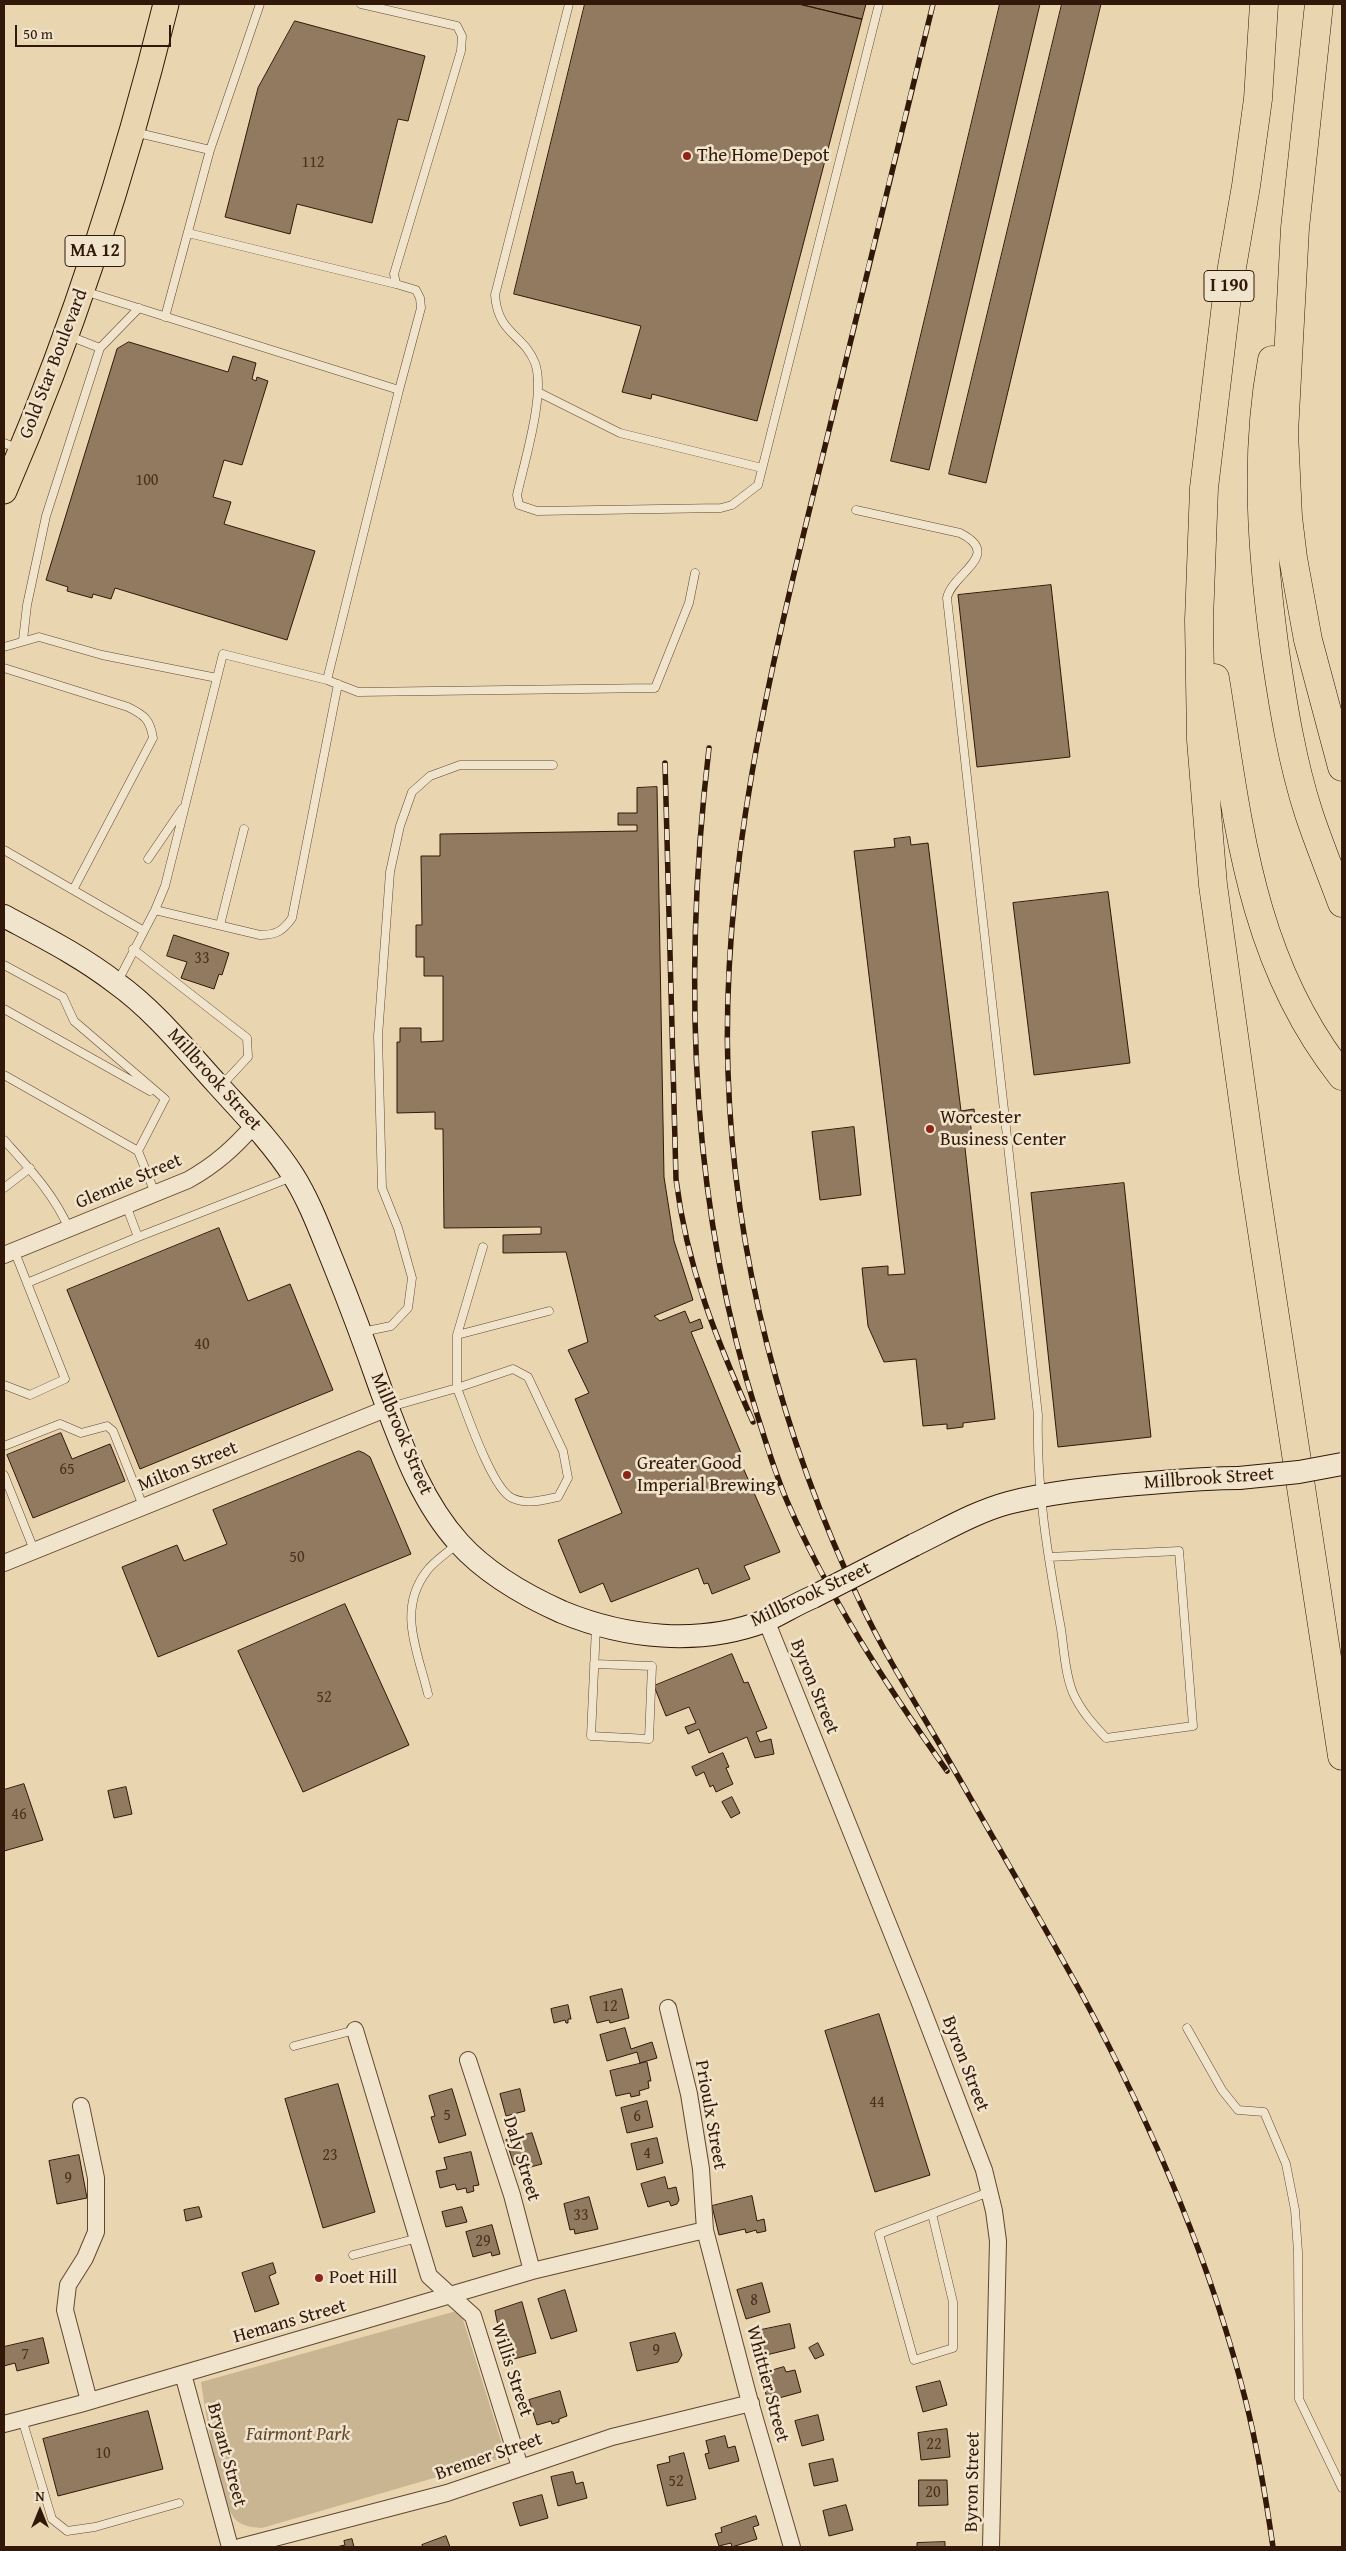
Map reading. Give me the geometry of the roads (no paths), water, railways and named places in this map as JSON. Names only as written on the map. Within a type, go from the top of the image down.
[{"type":"highway","name":"I 190","points":[[1200,570],[1204,488],[1212,411],[1227,296],[1246,186],[1258,99],[1264,4]]},
{"type":"highway","points":[[1319,4],[1295,228],[1284,433],[1288,517],[1308,640],[1342,767]]},
{"type":"highway","points":[[1295,228],[1268,383],[1262,437],[1264,558],[1278,670],[1298,773],[1309,814],[1342,903]]},
{"type":"highway","points":[[1200,570],[1231,788],[1248,877],[1270,943],[1297,1004],[1312,1032],[1342,1076]]},
{"type":"highway","points":[[1200,570],[1202,740],[1213,885],[1253,1172],[1342,1756]]},
{"type":"main road","name":"Gold Star Boulevard","points":[[4,491],[13,446],[66,334],[82,290],[132,131],[166,4]]},
{"type":"main road","name":"Millbrook Street","points":[[4,916],[74,953],[117,983],[157,1018],[255,1124],[294,1176],[324,1239],[418,1482],[442,1521],[458,1542],[491,1571],[521,1592],[541,1603],[596,1625],[645,1635],[713,1634],[766,1620],[957,1523],[1007,1504],[1071,1491],[1240,1478],[1308,1471],[1342,1464]]},
{"type":"street","name":"Glennie Street","points":[[9,1252],[188,1180],[212,1167],[235,1147],[255,1124]]},
{"type":"street","name":"Milton Street","points":[[4,1563],[388,1408]]},
{"type":"street","name":"Byron Street","points":[[766,1620],[918,1998],[984,2170],[998,2241],[991,2547]]},
{"type":"street","name":"Prioulx Street","points":[[668,2008],[689,2094],[701,2169],[705,2230]]},
{"type":"street","name":"Willis Street","points":[[355,2030],[429,2276],[473,2316],[520,2467]]},
{"type":"street","name":"Daly Street","points":[[468,2060],[512,2195],[532,2271]]},
{"type":"street","points":[[81,2106],[96,2178],[96,2232],[85,2258],[68,2284],[65,2310],[89,2401]]},
{"type":"street","name":"Hemans Street","points":[[4,2424],[183,2374],[532,2271],[705,2230]]},
{"type":"street","name":"Whittier Street","points":[[705,2230],[792,2547]]},
{"type":"street","name":"Bryant Street","points":[[183,2374],[230,2547]]},
{"type":"street","name":"Bremer Street","points":[[240,2547],[447,2494],[520,2467],[612,2437],[751,2403]]},
{"type":"lane","points":[[165,316],[210,150],[260,4]]},
{"type":"lane","points":[[362,4],[457,26],[462,36],[461,50],[394,274],[396,284]]},
{"type":"lane","points":[[569,4],[495,295],[496,312],[506,328],[522,344],[535,362],[539,384],[517,496],[519,504],[526,509],[557,511],[721,508],[732,505],[748,495],[758,485],[879,4]]},
{"type":"lane","points":[[132,131],[210,150]]},
{"type":"lane","points":[[188,233],[396,284],[416,290],[420,298],[421,308],[327,680]]},
{"type":"lane","points":[[82,290],[399,390]]},
{"type":"lane","points":[[23,640],[27,605],[46,516],[100,348],[139,308]]},
{"type":"lane","points":[[66,334],[100,348]]},
{"type":"lane","points":[[538,392],[620,433],[762,468]]},
{"type":"lane","points":[[856,510],[960,533],[973,539],[977,548],[970,570],[950,588],[947,598],[1038,1414],[1037,1462],[1050,1557],[1070,1683],[1085,1715],[1106,1738],[1193,1726],[1179,1551],[1050,1557]]},
{"type":"lane","points":[[117,983],[133,949],[155,910],[165,886],[223,654],[327,680],[358,692],[655,688],[689,603],[695,573]]},
{"type":"lane","points":[[5,648],[23,640],[39,637],[102,655],[217,678]]},
{"type":"lane","points":[[4,668],[128,707],[144,714],[152,729],[153,738],[73,890]]},
{"type":"lane","points":[[155,910],[260,935],[272,935],[284,930],[292,918],[338,684]]},
{"type":"lane","points":[[360,1332],[391,1326],[408,1308],[412,1278],[398,1228],[382,1188],[378,1036],[390,872],[412,792],[430,776],[460,765],[553,765]]},
{"type":"lane","points":[[148,859],[185,806]]},
{"type":"lane","points":[[220,925],[244,829]]},
{"type":"lane","points":[[4,850],[144,931]]},
{"type":"lane","points":[[133,949],[247,1038],[250,1048],[248,1057],[219,1087]]},
{"type":"lane","points":[[4,965],[63,998],[74,1021],[165,1099]]},
{"type":"lane","points":[[4,1008],[165,1099]]},
{"type":"lane","points":[[4,1075],[138,1151],[155,1193]]},
{"type":"lane","points":[[138,1151],[165,1099]]},
{"type":"lane","points":[[4,1140],[30,1168],[59,1207],[69,1229]]},
{"type":"lane","points":[[4,1188],[30,1168]]},
{"type":"lane","points":[[27,1283],[294,1176]]},
{"type":"lane","points":[[126,1205],[138,1237]]},
{"type":"lane","points":[[388,1408],[457,1388],[513,1369],[528,1377],[563,1451],[568,1478],[558,1497],[531,1503],[511,1498],[496,1483],[457,1388],[457,1335],[483,1247]]},
{"type":"lane","points":[[4,1385],[30,1395],[65,1379],[27,1283],[9,1252]]},
{"type":"lane","points":[[457,1335],[549,1311]]},
{"type":"lane","points":[[4,1446],[60,1424],[81,1433],[107,1426],[113,1431],[144,1506]]},
{"type":"lane","points":[[4,1475],[34,1550]]},
{"type":"lane","points":[[428,1694],[409,1617],[415,1590],[426,1571],[458,1542]]},
{"type":"lane","points":[[594,1664],[652,1666],[649,1739],[591,1736],[594,1664],[596,1625]]},
{"type":"lane","points":[[1187,2028],[1222,2090],[1238,2110],[1264,2112],[1286,2164],[1295,2210],[1298,2252],[1299,2399],[1342,2488]]},
{"type":"lane","points":[[294,2046],[355,2030]]},
{"type":"lane","points":[[932,2214],[953,2302],[953,2348],[914,2360],[879,2234],[989,2192]]},
{"type":"lane","points":[[353,2255],[418,2238]]},
{"type":"lane","points":[[22,2419],[52,2519],[67,2531],[95,2526],[179,2503]]},
{"type":"railway","points":[[933,4],[800,548],[752,771],[732,921],[728,996],[728,1072],[732,1141],[740,1209],[767,1345],[808,1477],[833,1541],[861,1604],[889,1658],[993,1837],[1106,2040],[1176,2191],[1215,2295],[1246,2402],[1265,2493],[1273,2547]]},
{"type":"railway","points":[[709,748],[701,831],[696,915],[695,1000],[698,1084],[705,1168],[717,1251],[734,1333],[771,1458],[803,1537],[840,1607],[860,1640],[947,1771]]},
{"type":"railway","points":[[665,763],[676,1179],[688,1243],[705,1304],[753,1422]]},
{"type":"place","name":"The Home Depot","points":[[687,156]]},
{"type":"place","name":"Worcester Business Center","points":[[930,1129]]},
{"type":"place","name":"Greater Good Imperial Brewing","points":[[627,1475]]},
{"type":"place","name":"Poet Hill","points":[[319,2278]]},
{"type":"park label","name":"Fairmont Park","points":[[298,2435]]}]
